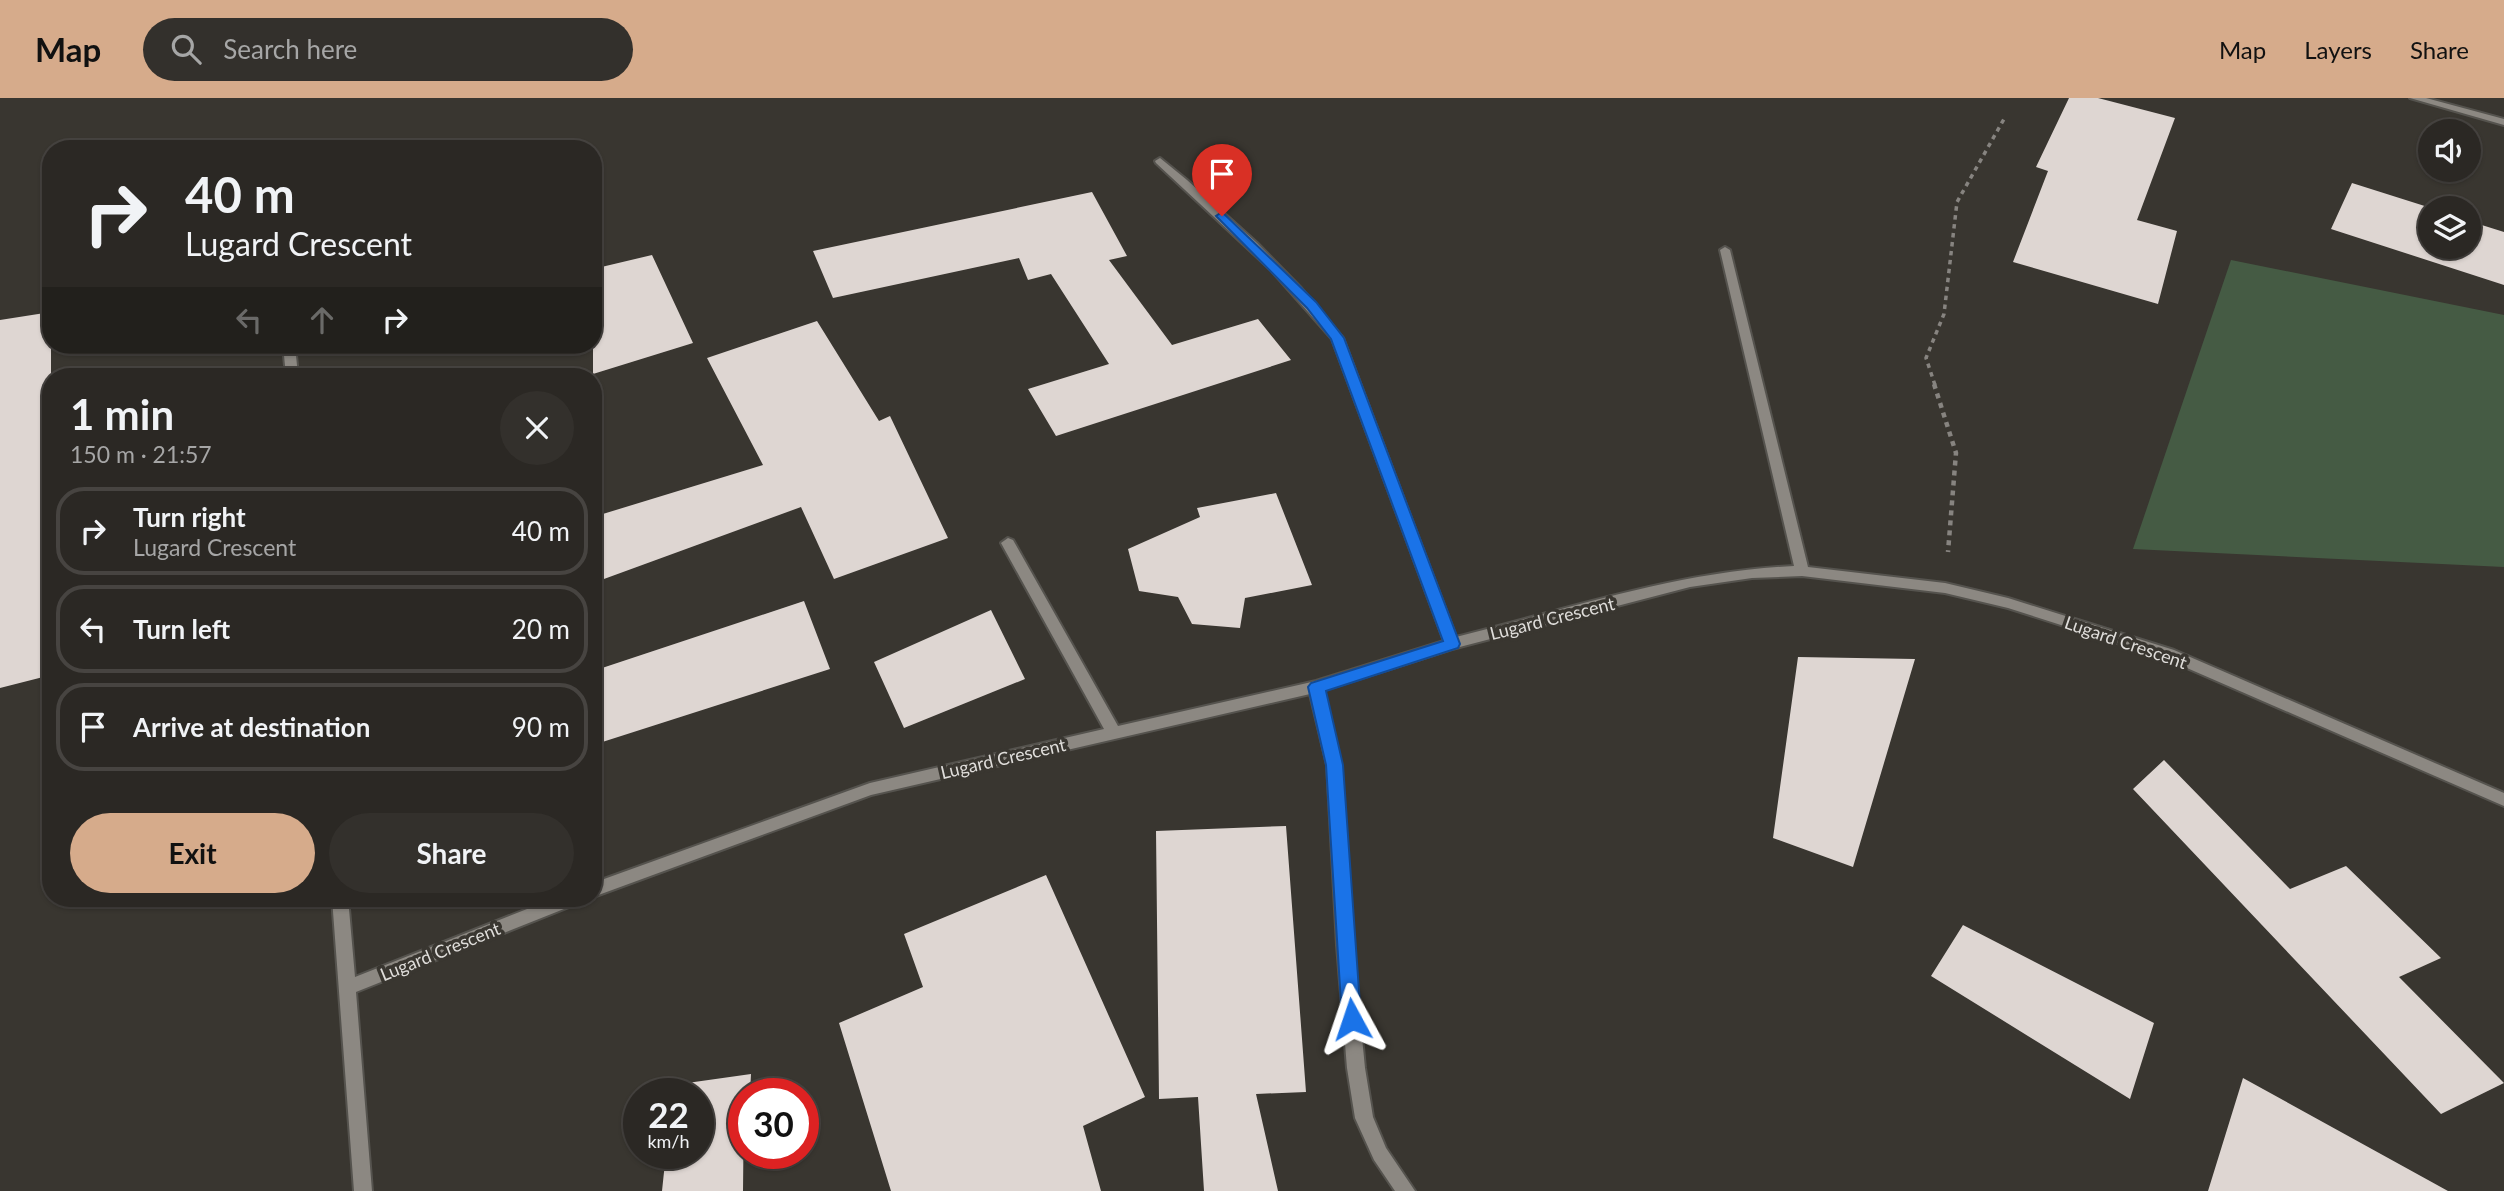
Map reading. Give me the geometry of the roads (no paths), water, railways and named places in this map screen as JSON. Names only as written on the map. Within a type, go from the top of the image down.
[{"type":"street","points":[[2416,98],[2504,122]]},
{"type":"street","points":[[1160,161],[1250,243],[1311,305],[1337,338],[1452,644]]},
{"type":"street","points":[[1725,250],[1802,571]]},
{"type":"street","points":[[1008,543],[1114,733]]},
{"type":"street","name":"Lugard Crescent","points":[[602,887],[870,789],[1317,687],[1452,644],[1690,582],[1752,573],[1802,571],[1945,588],[2008,603],[2169,654],[2504,800]]},
{"type":"street","points":[[1317,687],[1334,765],[1346,959],[1356,1068],[1364,1118],[1380,1154],[1406,1191]]},
{"type":"street","points":[[341,907],[363,1191]]},
{"type":"street","name":"Lugard Crescent","points":[[346,988],[550,907]]}]
